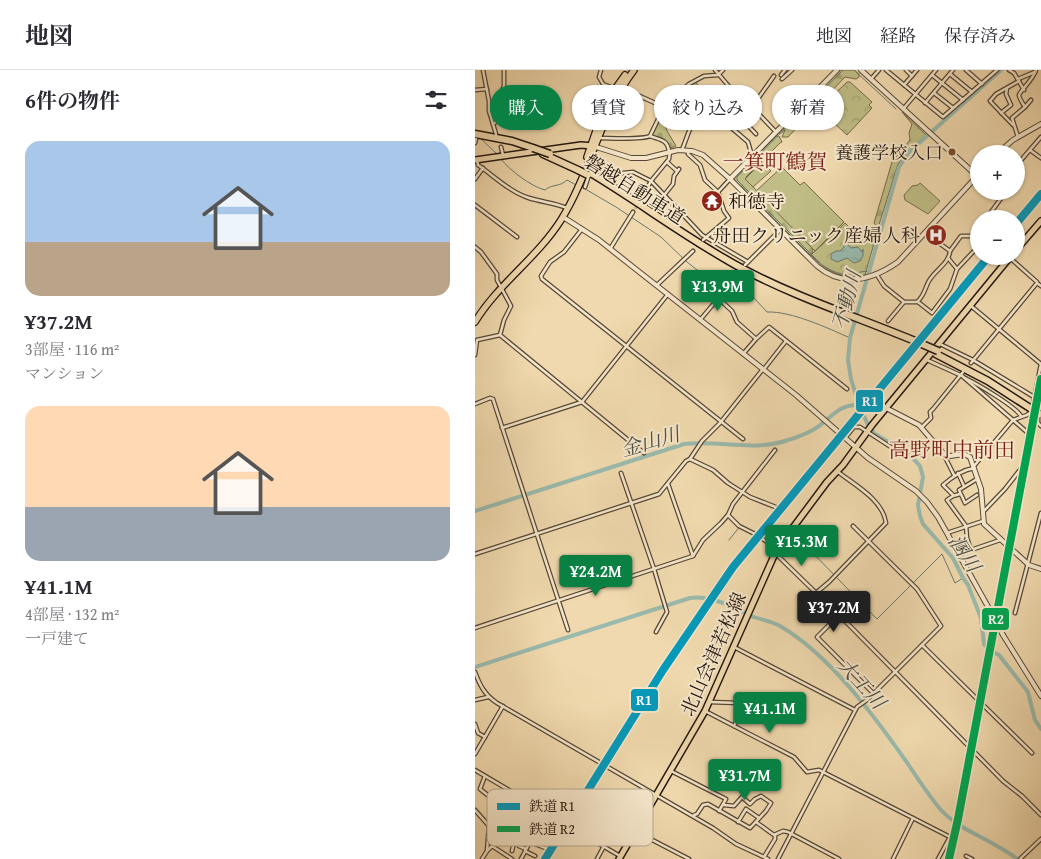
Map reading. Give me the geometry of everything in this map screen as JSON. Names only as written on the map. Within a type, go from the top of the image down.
[{"type":"highway","points":[[618,85],[629,70]]},
{"type":"highway","points":[[593,146],[621,86],[634,70]]},
{"type":"highway","points":[[475,322],[501,288],[548,238],[563,218],[580,181],[598,130]]},
{"type":"highway","name":"磐越自動車道","points":[[478,137],[550,154],[579,168],[700,248],[742,272],[782,291],[938,350],[1037,411]]},
{"type":"highway","name":"磐越自動車道","points":[[530,148],[579,168]]},
{"type":"main road","points":[[476,160],[581,145],[593,146]]},
{"type":"main road","points":[[1025,239],[1041,220]]},
{"type":"main road","name":"北山会津若松線","points":[[653,801],[710,702],[776,551],[868,431],[926,360],[938,350],[1004,265]]},
{"type":"main road","name":"北山会津若松線","points":[[619,858],[626,846]]},
{"type":"street","points":[[483,70],[490,114]]},
{"type":"street","points":[[504,70],[504,85]]},
{"type":"street","points":[[601,70],[599,76],[601,82],[607,85]]},
{"type":"street","points":[[715,70],[727,85]]},
{"type":"street","points":[[688,85],[693,80],[704,76],[716,76],[723,70]]},
{"type":"street","points":[[785,70],[781,77],[790,70]]},
{"type":"street","points":[[718,192],[837,70]]},
{"type":"street","points":[[861,70],[970,169]]},
{"type":"street","points":[[871,79],[879,70]]},
{"type":"street","points":[[886,70],[943,117],[997,70]]},
{"type":"street","points":[[905,70],[912,76]]},
{"type":"street","points":[[904,85],[917,70]]},
{"type":"street","points":[[904,108],[936,70]]},
{"type":"street","points":[[925,103],[953,70]]},
{"type":"street","points":[[966,70],[970,71],[982,84]]},
{"type":"street","points":[[1009,70],[1014,73],[1024,90]]},
{"type":"street","points":[[1024,70],[1026,75]]},
{"type":"street","points":[[1014,125],[990,101],[994,96],[1018,80],[1036,71]]},
{"type":"street","points":[[1025,107],[1019,96],[1032,80],[1036,71]]},
{"type":"street","points":[[950,74],[973,92]]},
{"type":"street","points":[[932,75],[963,100]]},
{"type":"street","points":[[762,93],[774,76]]},
{"type":"street","points":[[1001,113],[1011,105],[1006,94],[1007,88]]},
{"type":"street","points":[[475,90],[487,89]]},
{"type":"street","points":[[934,93],[953,108]]},
{"type":"street","points":[[1018,137],[1012,118],[1031,100]]},
{"type":"street","points":[[762,117],[777,132]]},
{"type":"street","points":[[1008,145],[1041,124]]},
{"type":"street","points":[[650,136],[654,128]]},
{"type":"street","points":[[495,130],[496,134]]},
{"type":"street","points":[[681,150],[689,130]]},
{"type":"street","points":[[734,130],[748,142],[752,156]]},
{"type":"street","points":[[752,130],[756,134]]},
{"type":"street","points":[[599,138],[624,137],[643,139],[650,136],[664,140],[670,151],[670,157],[651,181],[641,198]]},
{"type":"street","points":[[475,144],[478,137]]},
{"type":"street","points":[[1025,156],[1041,137]]},
{"type":"street","points":[[593,146],[625,157],[635,158],[646,158],[681,150],[688,150],[705,156],[817,266],[827,273],[843,279],[871,277],[898,262],[970,185]]},
{"type":"street","points":[[501,147],[503,156]]},
{"type":"street","points":[[688,150],[688,154],[701,168],[705,180],[718,192],[724,211],[729,219],[705,239]]},
{"type":"street","points":[[1030,150],[1041,158]]},
{"type":"street","points":[[476,160],[483,168],[518,193],[528,198],[558,204],[567,208]]},
{"type":"street","points":[[665,194],[673,184],[674,176],[679,170],[667,162]]},
{"type":"street","points":[[585,187],[589,174],[594,164],[597,163],[614,174],[633,172],[651,181],[665,194],[705,239],[748,262]]},
{"type":"street","points":[[475,179],[483,168]]},
{"type":"street","points":[[475,205],[517,237]]},
{"type":"street","points":[[610,249],[633,212]]},
{"type":"street","points":[[563,218],[582,229],[657,285],[823,417],[856,448],[923,497],[938,517],[1003,634],[1041,696]]},
{"type":"street","points":[[582,229],[564,252],[546,267],[541,278],[743,440]]},
{"type":"street","points":[[745,265],[780,230]]},
{"type":"street","points":[[925,234],[932,235],[950,251]]},
{"type":"street","points":[[917,302],[922,297],[930,279],[948,258],[950,251],[961,236],[970,236]]},
{"type":"street","points":[[475,247],[483,253],[497,274],[497,280],[511,306],[504,320],[500,335]]},
{"type":"street","points":[[657,285],[693,251]]},
{"type":"street","points":[[877,275],[884,286],[903,302],[917,302],[932,313],[951,289],[957,270],[970,255]]},
{"type":"street","points":[[948,258],[957,270]]},
{"type":"street","points":[[1019,265],[1041,286]]},
{"type":"street","points":[[700,320],[718,298],[723,288],[736,274]]},
{"type":"street","points":[[972,362],[1037,282]]},
{"type":"street","points":[[502,428],[582,402],[668,294]]},
{"type":"street","points":[[718,298],[733,311],[737,322],[756,339]]},
{"type":"street","points":[[888,321],[903,302]]},
{"type":"street","points":[[971,306],[1041,363],[1034,398],[1038,423],[1041,426]]},
{"type":"street","points":[[743,354],[769,327],[847,388]]},
{"type":"street","points":[[475,355],[477,340],[500,335]]},
{"type":"street","points":[[500,335],[645,453]]},
{"type":"street","points":[[475,554],[659,494],[787,341]]},
{"type":"street","points":[[938,350],[972,362],[1034,398]]},
{"type":"street","points":[[926,360],[962,374],[1019,412],[1021,416]]},
{"type":"street","points":[[962,374],[1028,433],[1023,466],[983,513]]},
{"type":"street","points":[[922,427],[931,418],[930,412],[962,374]]},
{"type":"street","points":[[475,404],[490,398],[493,399],[568,630]]},
{"type":"street","points":[[887,408],[909,418],[922,427],[944,454],[954,475]]},
{"type":"street","points":[[953,496],[943,485],[954,475],[974,467],[1013,420],[1037,411]]},
{"type":"street","points":[[845,438],[853,427],[860,427],[897,451]]},
{"type":"street","points":[[475,628],[693,556],[699,545],[728,515],[733,504],[775,450]]},
{"type":"street","points":[[944,454],[950,456],[967,455],[972,458],[982,492],[983,521],[986,527],[1028,564],[1041,569]]},
{"type":"street","points":[[690,458],[713,470],[728,483],[743,492],[777,508]]},
{"type":"street","points":[[816,593],[842,570],[886,523],[885,516],[873,499],[837,471]]},
{"type":"street","points":[[621,473],[667,612],[655,632]]},
{"type":"street","points":[[958,474],[964,486]]},
{"type":"street","points":[[977,479],[959,490],[965,503],[977,496]]},
{"type":"street","points":[[668,484],[693,556]]},
{"type":"street","points":[[961,494],[947,500],[966,526],[971,550],[1000,540]]},
{"type":"street","points":[[1015,613],[1041,513]]},
{"type":"street","points":[[728,515],[740,526],[776,551],[838,616],[1003,781],[1022,796],[1041,816]]},
{"type":"street","points":[[947,533],[983,521]]},
{"type":"street","points":[[778,859],[856,709],[941,626],[917,589],[853,526]]},
{"type":"street","points":[[838,616],[817,637],[873,693]]},
{"type":"street","points":[[922,645],[1032,753]]},
{"type":"street","points":[[733,647],[856,709]]},
{"type":"street","points":[[475,672],[481,687],[488,696],[644,789]]},
{"type":"street","points":[[475,700],[488,696]]},
{"type":"street","points":[[710,702],[739,702],[744,705],[734,726]]},
{"type":"street","points":[[475,754],[503,706]]},
{"type":"street","points":[[705,711],[794,757],[807,772],[817,770],[823,772],[950,837],[938,859]]},
{"type":"street","points":[[475,724],[478,733],[485,737]]},
{"type":"street","points":[[475,770],[507,789]]},
{"type":"street","points":[[671,770],[724,798],[726,800],[719,811]]},
{"type":"street","points":[[485,776],[480,789],[487,795]]},
{"type":"street","points":[[653,794],[713,828],[736,844],[768,859]]},
{"type":"street","points":[[694,815],[706,804],[750,828],[766,812],[771,802],[759,796],[751,804],[751,812]]},
{"type":"street","points":[[724,805],[734,806],[742,797],[751,804]]},
{"type":"street","points":[[738,822],[747,809],[759,818]]},
{"type":"street","points":[[475,810],[487,824]]},
{"type":"street","points":[[893,859],[913,818]]},
{"type":"street","points":[[756,822],[775,835]]},
{"type":"street","points":[[775,835],[783,831],[839,859]]},
{"type":"street","points":[[764,857],[775,839],[775,835]]},
{"type":"street","points":[[653,840],[689,859]]},
{"type":"street","points":[[1020,858],[1041,840]]},
{"type":"street","points":[[487,846],[487,851]]},
{"type":"street","points":[[482,859],[492,846],[512,859]]},
{"type":"street","points":[[511,851],[512,846]]},
{"type":"street","points":[[519,846],[535,856]]},
{"type":"street","points":[[521,859],[528,846]]},
{"type":"street","points":[[540,846],[548,849]]},
{"type":"street","points":[[597,859],[604,846],[619,858]]},
{"type":"street","points":[[966,856],[972,859]]},
{"type":"green space","points":[[840,70],[854,70],[859,74],[859,77],[856,79],[845,77],[837,85],[825,85]]},
{"type":"green space","points":[[850,82],[872,102],[869,105],[872,108],[847,135],[842,130],[844,130],[844,85]]},
{"type":"green space","points":[[902,112],[926,135],[914,145],[898,164],[878,228],[874,223],[892,162],[910,140],[909,133],[912,124]]},
{"type":"green space","points":[[655,130],[667,130],[676,146],[670,148],[665,140],[652,136]]},
{"type":"green space","points":[[785,130],[795,130],[788,137],[782,137]]},
{"type":"green space","points":[[776,136],[779,136],[782,142],[746,177],[754,188],[808,241],[813,250],[810,255],[736,183],[734,178]]},
{"type":"green space","points":[[762,162],[771,171],[753,187],[745,179]]},
{"type":"green space","points":[[782,167],[800,185],[804,182],[844,222],[815,251],[756,191]]},
{"type":"green space","points":[[920,183],[940,201],[928,214],[905,200],[904,195],[912,186]]},
{"type":"green space","points":[[845,223],[861,239],[871,228],[877,233],[865,275],[849,276],[835,273],[823,266],[811,255]]},
{"type":"water","points":[[845,238],[849,241],[848,245],[851,248],[858,247],[862,252],[863,249],[863,256],[860,261],[854,263],[847,258],[837,262],[831,259],[831,254],[840,251],[844,247]]},
{"type":"waterway","name":"不動川","points":[[843,70],[737,177],[737,180],[822,265],[841,274],[869,272]]},
{"type":"waterway","points":[[854,70],[896,109]]},
{"type":"waterway","name":"金山川","points":[[1001,70],[909,152],[899,167],[850,338],[848,360],[851,379],[859,405],[869,427],[875,434],[909,454],[920,466],[923,477],[918,505],[923,524],[953,558],[968,585],[981,618],[984,644],[989,650],[999,655],[1028,692],[1035,720],[1041,729]]},
{"type":"waterway","points":[[480,138],[497,154]]},
{"type":"waterway","points":[[501,159],[521,178],[545,190],[562,184],[567,180],[576,185]]},
{"type":"waterway","name":"不動川","points":[[580,186],[661,237],[687,262],[725,292],[753,297],[767,312],[777,312],[798,317],[850,338]]},
{"type":"waterway","name":"金山川","points":[[475,511],[684,444],[762,445],[791,439],[813,430],[839,410],[851,405],[859,405]]},
{"type":"waterway","points":[[729,540],[741,525],[756,533],[766,521]]},
{"type":"waterway","points":[[771,523],[788,532]]},
{"type":"waterway","name":"溷川","points":[[791,535],[806,546],[877,619],[942,554],[955,583],[963,578]]},
{"type":"waterway","name":"大工川","points":[[475,667],[690,598],[714,600],[780,626],[799,638],[834,670],[866,707],[941,810],[958,824],[1017,859]]},
{"type":"tunnel","points":[[633,212],[642,198]]},
{"type":"railway","points":[[949,859],[1041,379]]},
{"type":"rail line","name":"R1","points":[[1025,213],[1041,194]]},
{"type":"rail line","name":"R1","points":[[589,789],[663,670],[733,567],[982,265]]},
{"type":"rail line","name":"R2","points":[[949,859],[1041,379]]},
{"type":"rail line","name":"R1","points":[[545,859],[553,846]]},
{"type":"place","name":"養護学校入口","points":[[952,152]]},
{"type":"place","name":"和徳寺","points":[[712,201]]},
{"type":"place","name":"舟田クリニック産婦人科","points":[[936,235]]},
{"type":"district","name":"一箕町鶴賀","points":[[775,161]]},
{"type":"district","name":"高野町中前田","points":[[952,449]]}]
